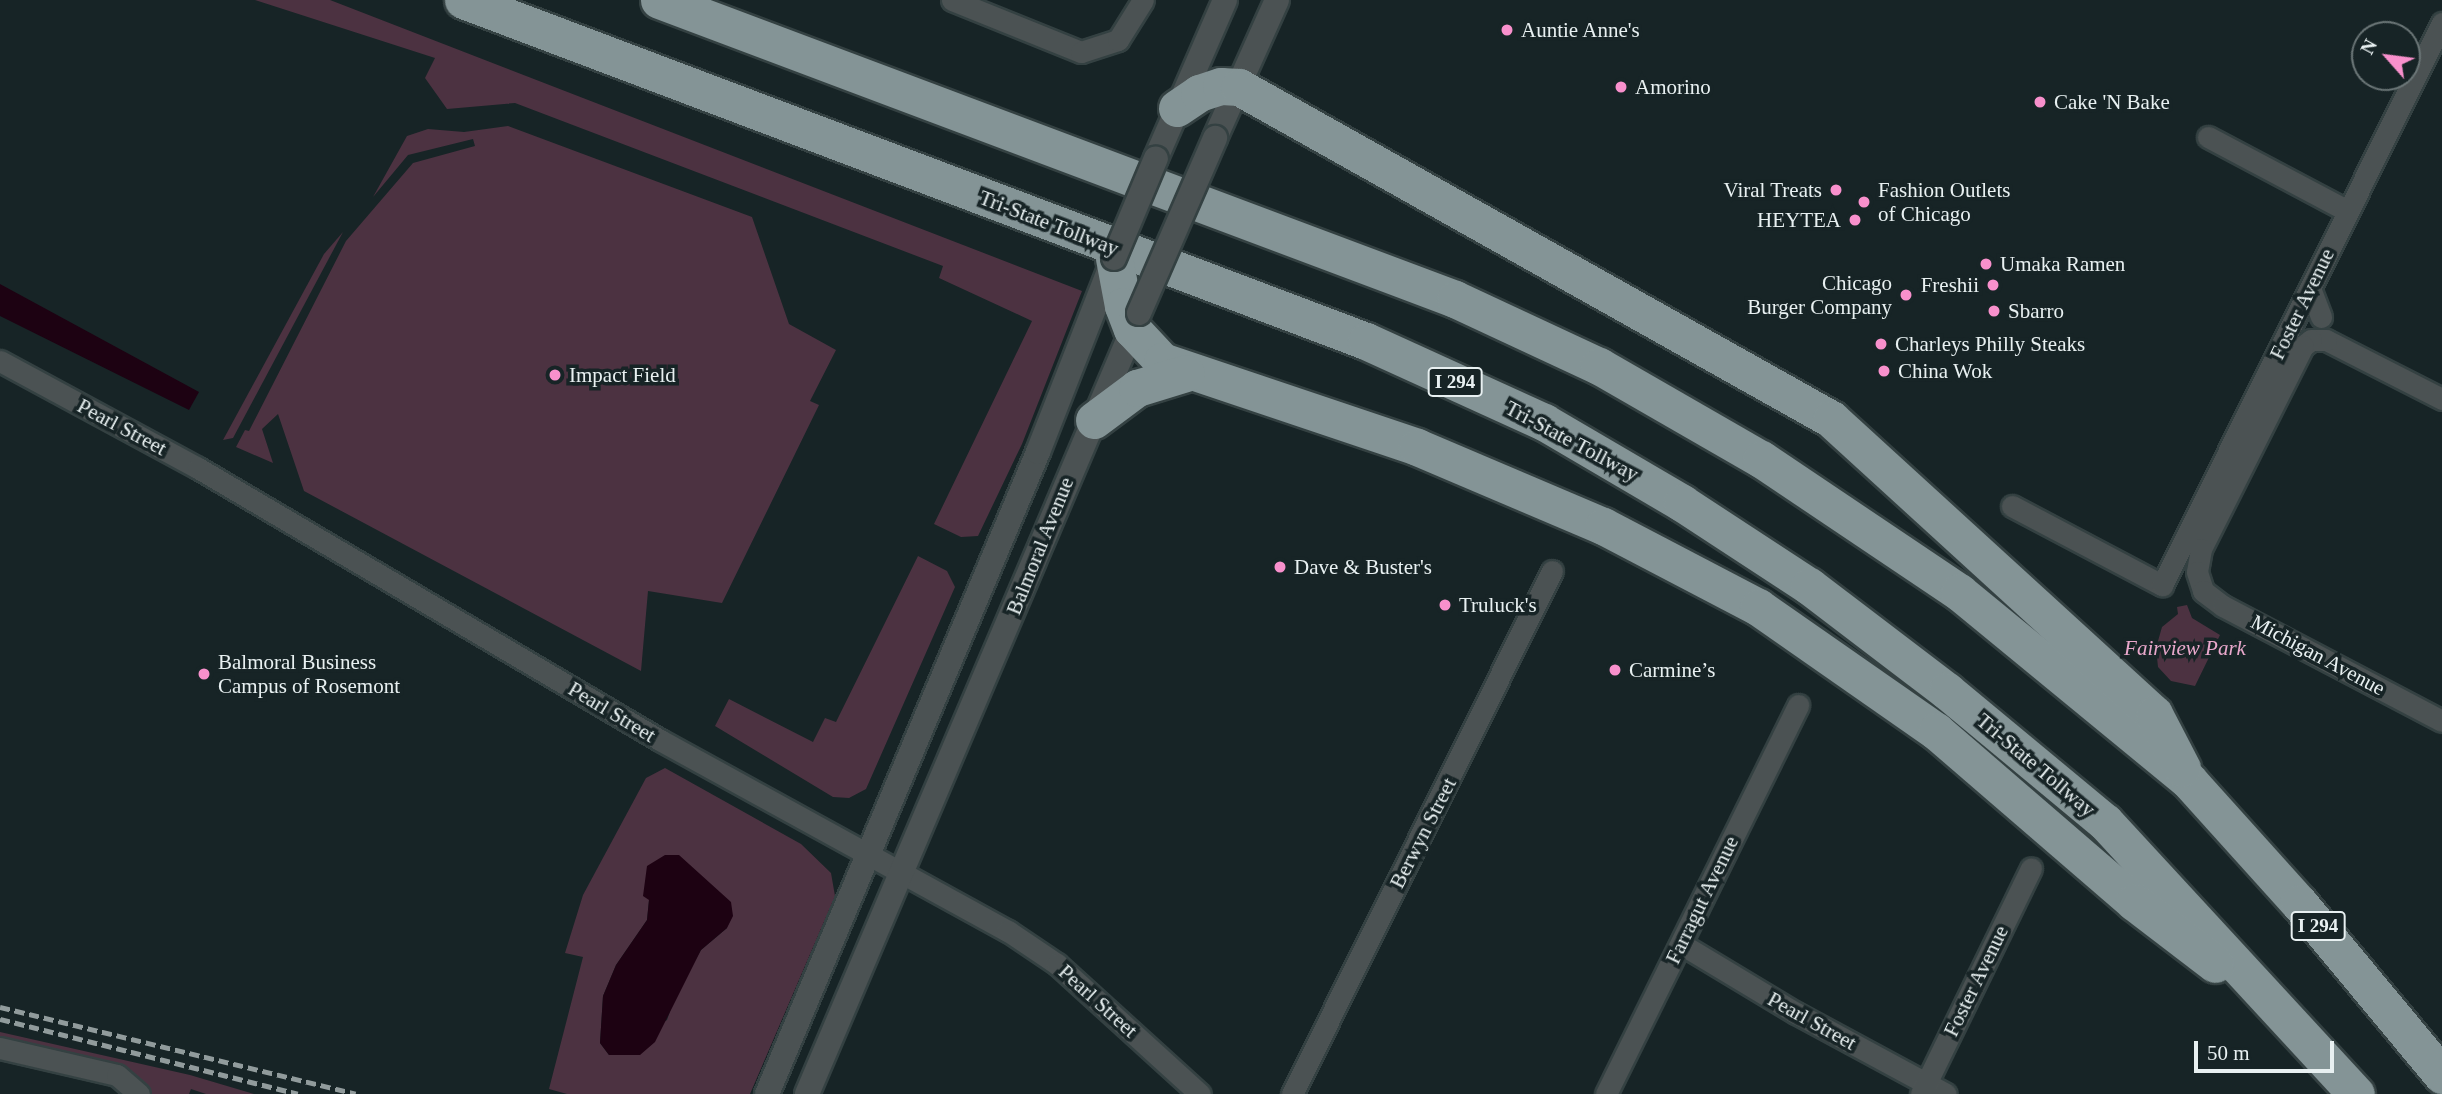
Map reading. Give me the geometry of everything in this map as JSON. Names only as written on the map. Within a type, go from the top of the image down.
[{"type":"highway","name":"Tri-State Tollway","points":[[463,0],[1366,341],[1544,422],[1682,503],[1809,586],[1947,691],[2105,822],[2356,1094]]},
{"type":"highway","name":"I 294","points":[[659,0],[704,10],[1455,299],[1599,366],[1761,458],[1959,592],[2189,781],[2299,902],[2442,1075]]},
{"type":"highway","points":[[1174,114],[1199,93],[1221,86],[1239,87],[1831,419],[2154,714],[2189,781]]},
{"type":"highway","points":[[1114,258],[1123,311],[1162,361],[1186,373],[1430,452],[1604,526],[1758,607],[1936,731],[2134,902],[2293,1025]]},
{"type":"highway","points":[[1094,420],[1137,388],[1186,373]]},
{"type":"street","points":[[953,0],[1081,52],[1118,40],[1143,0]]},
{"type":"street","points":[[1114,258],[1224,0]]},
{"type":"street","name":"Balmoral Avenue","points":[[767,1094],[1038,452],[1123,311],[1215,138],[1276,0]]},
{"type":"street","name":"Foster Avenue","points":[[2012,506],[2162,585],[2442,23]]},
{"type":"street","points":[[2208,137],[2348,211]]},
{"type":"street","points":[[2310,288],[2321,317]]},
{"type":"street","name":"Balmoral Avenue","points":[[807,1094],[900,869],[1094,420],[1123,311]]},
{"type":"street","name":"Foster Avenue","points":[[2200,582],[2201,549],[2295,355],[2311,341],[2342,347],[2442,399]]},
{"type":"street","name":"Pearl Street","points":[[0,361],[198,468],[649,734],[900,869],[1057,964],[1200,1094]]},
{"type":"street","name":"Berwyn Street","points":[[1292,1094],[1552,570]]},
{"type":"street","name":"Michigan Avenue","points":[[2200,582],[2203,591],[2223,606],[2442,721]]},
{"type":"street","name":"Farragut Avenue","points":[[1606,1094],[1798,705]]},
{"type":"street","name":"Foster Avenue","points":[[1923,1089],[2031,868]]},
{"type":"street","name":"Pearl Street","points":[[1681,944],[1923,1089],[1946,1094]]},
{"type":"street","points":[[0,1048],[117,1075],[139,1094]]},
{"type":"green space","points":[[255,0],[330,0],[1082,291],[1022,444],[978,536],[961,537],[934,524],[1032,321],[939,278],[943,266],[515,103],[447,109],[425,78],[435,58]]},
{"type":"green space","name":"Impact Field","points":[[508,126],[752,217],[789,324],[836,350],[810,401],[819,405],[722,603],[648,591],[641,671],[304,491],[278,414],[262,429],[273,463],[236,447],[245,430],[249,431],[346,241],[413,163],[475,146],[473,139],[408,155],[373,197],[407,136],[428,129],[464,132]]},
{"type":"green space","points":[[343,232],[233,438],[223,440],[324,254]]},
{"type":"green space","points":[[918,556],[947,571],[955,587],[866,789],[849,798],[833,797],[715,726],[729,699],[813,742],[825,718],[836,722]]},
{"type":"green space","name":"Fairview Park","points":[[2187,605],[2192,618],[2220,635],[2195,686],[2171,681],[2158,667],[2156,648],[2162,627],[2178,614],[2177,607]]},
{"type":"green space","points":[[665,768],[801,844],[831,873],[835,896],[750,1094],[567,1094],[549,1089],[583,957],[565,953],[583,895],[646,778]],"holes":[[[649,900],[727,928],[701,950],[677,991],[667,1020],[609,1055],[600,1043],[603,996],[616,965],[647,920]]]},
{"type":"green space","points":[[0,1032],[190,1075],[254,1094],[206,1094],[191,1089],[189,1094],[152,1094],[120,1071],[0,1041]]},
{"type":"shaded area","points":[[0,284],[199,392],[189,410],[0,316]]},
{"type":"shaded area","points":[[665,855],[679,855],[731,902],[733,916],[727,928],[701,950],[655,1042],[640,1055],[609,1055],[600,1043],[603,996],[616,965],[647,920],[649,900],[643,896],[647,866]]},
{"type":"railway","points":[[0,1007],[356,1094]]},
{"type":"railway","points":[[0,1019],[298,1094]]},
{"type":"place","name":"Auntie Anne's","points":[[1507,30]]},
{"type":"place","name":"Amorino","points":[[1621,87]]},
{"type":"place","name":"Cake 'N Bake","points":[[2040,102]]},
{"type":"place","name":"Viral Treats","points":[[1836,190]]},
{"type":"place","name":"Fashion Outlets of Chicago","points":[[1864,202]]},
{"type":"place","name":"HEYTEA","points":[[1855,220]]},
{"type":"place","name":"Umaka Ramen","points":[[1986,264]]},
{"type":"place","name":"Freshii","points":[[1993,285]]},
{"type":"place","name":"Chicago Burger Company","points":[[1906,295]]},
{"type":"place","name":"Sbarro","points":[[1994,311]]},
{"type":"place","name":"Charleys Philly Steaks","points":[[1881,344]]},
{"type":"place","name":"China Wok","points":[[1884,371]]},
{"type":"place","name":"Impact Field","points":[[555,375]]},
{"type":"place","name":"Dave & Buster's","points":[[1280,567]]},
{"type":"place","name":"Truluck's","points":[[1445,605]]},
{"type":"place","name":"Carmine’s","points":[[1615,670]]},
{"type":"place","name":"Balmoral Business Campus of Rosemont","points":[[204,674]]}]
